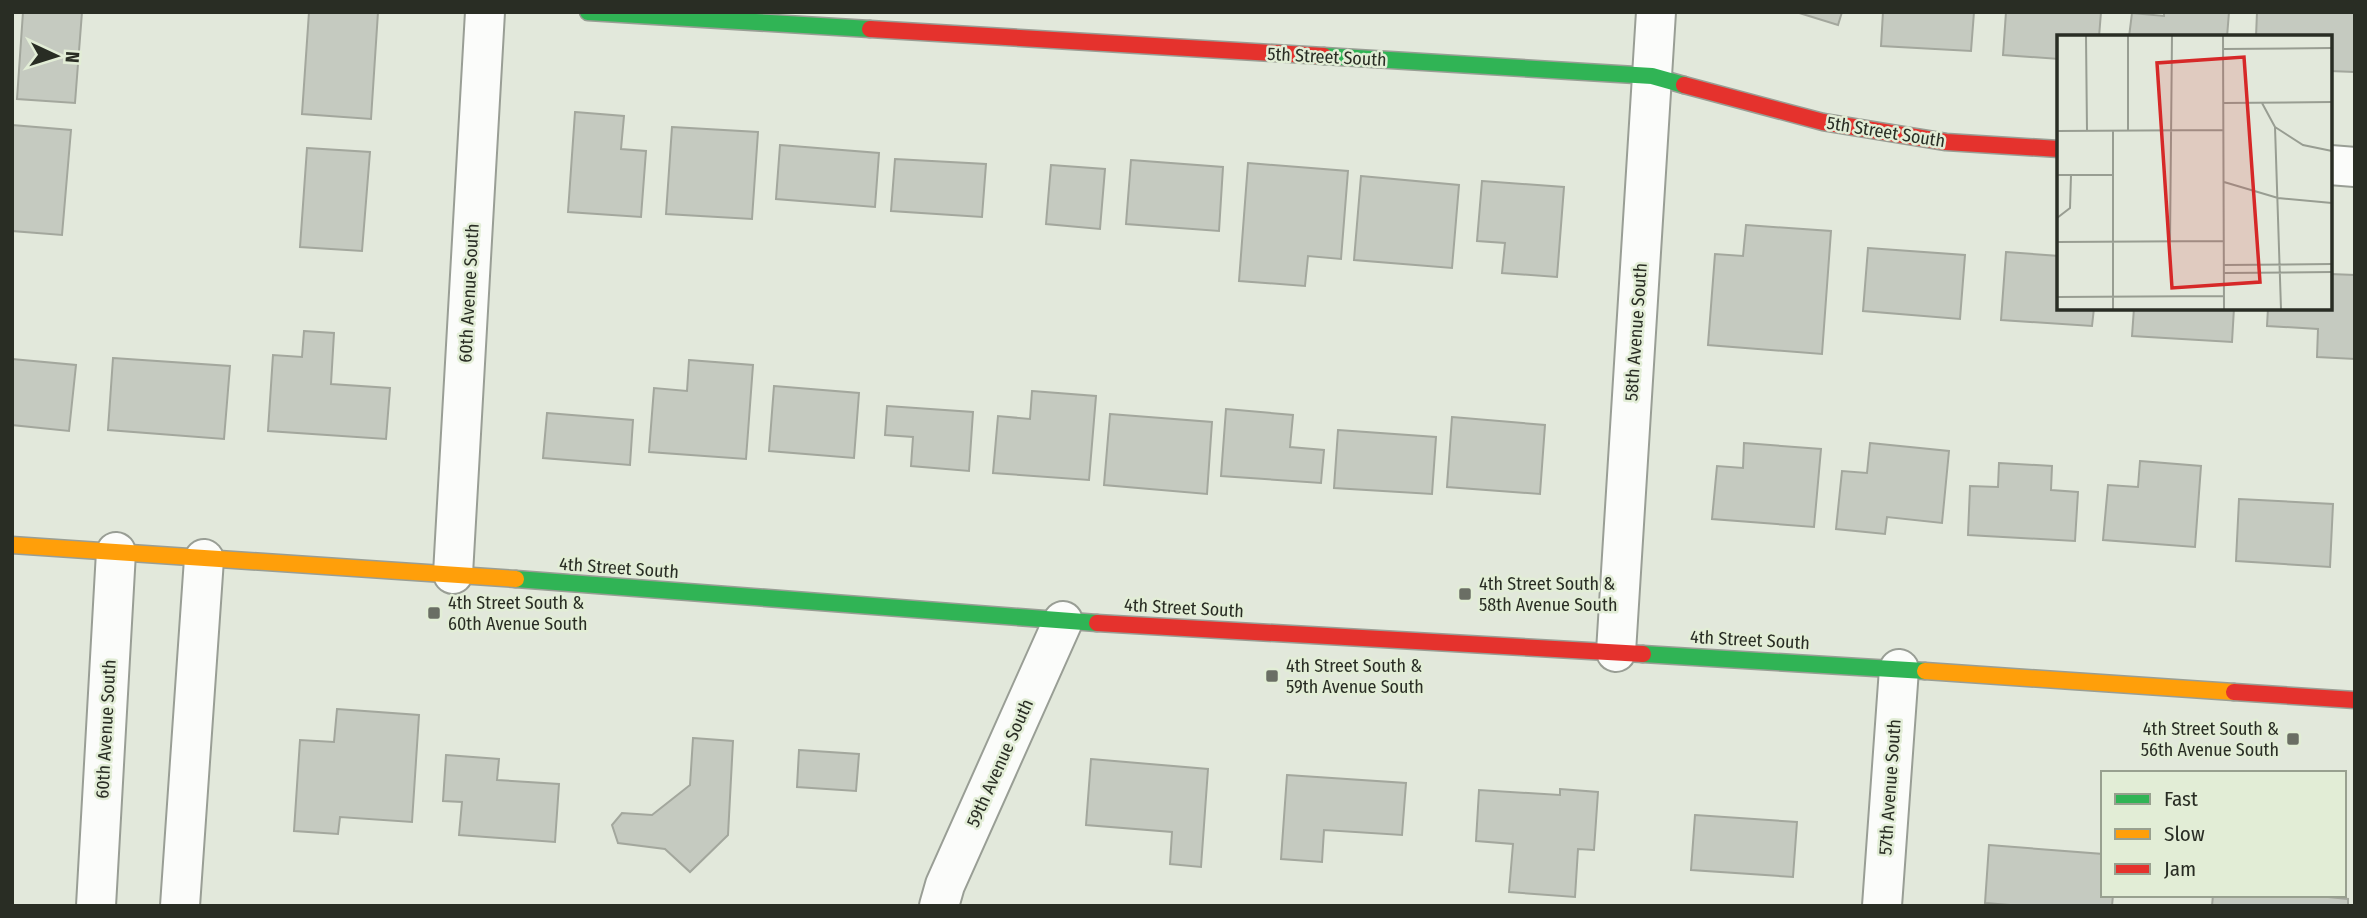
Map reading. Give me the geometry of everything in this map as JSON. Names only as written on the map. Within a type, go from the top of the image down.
[{"type":"street","name":"60th Avenue South","points":[[453,574],[485,12]]},
{"type":"street","name":"5th Street South","points":[[587,12],[1652,76],[1823,122],[1946,142],[2057,149]]},
{"type":"street","name":"58th Avenue South","points":[[1616,652],[1656,12]]},
{"type":"street","points":[[2332,165],[2355,167]]},
{"type":"street","name":"4th Street South","points":[[12,545],[453,574],[1063,621],[1899,668],[2355,699]]},
{"type":"street","name":"60th Avenue South","points":[[96,906],[116,552]]},
{"type":"street","points":[[180,906],[204,559]]},
{"type":"street","name":"59th Avenue South","points":[[939,906],[945,885],[1063,621]]},
{"type":"street","name":"57th Avenue South","points":[[1882,906],[1899,668]]},
{"type":"building","points":[[23,12],[82,12],[75,103],[17,99]]},
{"type":"building","points":[[309,12],[378,12],[371,119],[302,114]]},
{"type":"building","points":[[1796,12],[1842,12],[1838,25]]},
{"type":"building","points":[[1883,12],[1974,12],[1971,51],[1881,46]]},
{"type":"building","points":[[2006,12],[2101,12],[2099,35],[2057,35],[2057,59],[2003,55]]},
{"type":"building","points":[[2164,12],[2229,12],[2227,35],[2129,35],[2132,13],[2164,16]]},
{"type":"building","points":[[2257,12],[2355,12],[2354,72],[2332,71],[2332,35],[2256,35]]},
{"type":"building","points":[[575,112],[624,116],[621,149],[646,151],[641,217],[568,212]]},
{"type":"building","points":[[12,125],[71,130],[62,235],[12,231]]},
{"type":"building","points":[[672,127],[758,132],[752,219],[666,214]]},
{"type":"building","points":[[780,145],[879,153],[875,207],[776,199]]},
{"type":"building","points":[[307,148],[370,152],[362,251],[300,247]]},
{"type":"building","points":[[895,159],[986,164],[982,217],[891,211]]},
{"type":"building","points":[[1131,160],[1223,167],[1219,231],[1126,224]]},
{"type":"building","points":[[1248,163],[1348,171],[1341,259],[1308,256],[1305,286],[1239,281]]},
{"type":"building","points":[[1051,165],[1105,169],[1100,229],[1046,224]]},
{"type":"building","points":[[1361,176],[1459,185],[1452,268],[1354,260]]},
{"type":"building","points":[[1482,181],[1564,187],[1557,277],[1502,273],[1505,243],[1477,241]]},
{"type":"building","points":[[1746,225],[1831,231],[1822,354],[1708,345],[1715,254],[1743,256]]},
{"type":"building","points":[[1868,248],[1965,255],[1960,319],[1863,311]]},
{"type":"building","points":[[2006,252],[2057,256],[2057,310],[2094,310],[2092,326],[2001,320]]},
{"type":"building","points":[[2332,274],[2355,275],[2355,359],[2317,357],[2318,329],[2267,326],[2268,310],[2332,310]]},
{"type":"building","points":[[2134,310],[2234,310],[2232,342],[2132,336]]},
{"type":"building","points":[[304,331],[334,333],[331,384],[390,388],[386,439],[268,431],[273,355],[302,357]]},
{"type":"building","points":[[113,358],[230,366],[224,439],[108,430]]},
{"type":"building","points":[[12,359],[76,365],[69,431],[12,425]]},
{"type":"building","points":[[689,360],[753,365],[746,459],[649,452],[654,388],[687,391]]},
{"type":"building","points":[[774,386],[859,393],[854,458],[769,451]]},
{"type":"building","points":[[1032,391],[1096,396],[1089,480],[993,473],[998,416],[1030,419]]},
{"type":"building","points":[[887,406],[973,412],[969,471],[911,466],[913,437],[885,435]]},
{"type":"building","points":[[1226,409],[1293,415],[1290,447],[1324,450],[1321,483],[1221,476]]},
{"type":"building","points":[[547,413],[633,420],[630,465],[543,458]]},
{"type":"building","points":[[1110,414],[1212,422],[1207,494],[1104,485]]},
{"type":"building","points":[[1452,417],[1545,425],[1540,494],[1447,487]]},
{"type":"building","points":[[1338,430],[1436,437],[1432,494],[1334,488]]},
{"type":"building","points":[[1744,443],[1821,449],[1814,527],[1712,519],[1717,466],[1743,468]]},
{"type":"building","points":[[1870,443],[1949,451],[1942,523],[1887,517],[1885,534],[1836,529],[1842,471],[1867,473]]},
{"type":"building","points":[[2140,461],[2201,466],[2195,547],[2103,540],[2108,485],[2138,487]]},
{"type":"building","points":[[1999,463],[2052,466],[2051,490],[2078,492],[2075,541],[1968,535],[1970,486],[1998,487]]},
{"type":"building","points":[[2239,499],[2333,504],[2330,567],[2236,561]]},
{"type":"building","points":[[337,709],[419,715],[412,822],[340,817],[338,834],[294,831],[300,740],[334,742]]},
{"type":"building","points":[[693,738],[733,741],[728,835],[690,872],[665,849],[618,843],[612,825],[622,813],[652,815],[690,785]]},
{"type":"building","points":[[799,750],[859,754],[856,791],[797,787]]},
{"type":"building","points":[[446,755],[499,759],[497,780],[559,784],[555,842],[459,835],[462,802],[443,801]]},
{"type":"building","points":[[1091,759],[1208,769],[1201,867],[1170,864],[1172,832],[1086,825]]},
{"type":"building","points":[[1287,775],[1406,783],[1402,835],[1324,830],[1322,862],[1281,859]]},
{"type":"building","points":[[1560,789],[1598,792],[1594,850],[1578,849],[1575,897],[1509,892],[1513,844],[1476,841],[1479,790],[1560,795]]},
{"type":"building","points":[[1695,815],[1797,822],[1793,877],[1691,870]]},
{"type":"building","points":[[1989,845],[2101,854],[2101,897],[2113,897],[2112,906],[2023,906],[1985,903]]},
{"type":"building","points":[[2213,897],[2348,899],[2348,906],[2212,906]]},
{"type":"traffic: fast","points":[[588,12],[870,29]]},
{"type":"traffic: fast","points":[[1324,56],[1652,76],[1684,85]]},
{"type":"traffic: fast","points":[[516,579],[1097,623]]},
{"type":"traffic: fast","points":[[1643,654],[1925,671]]},
{"type":"traffic: slow","points":[[12,545],[516,579]]},
{"type":"traffic: slow","points":[[1925,671],[2234,692]]},
{"type":"traffic: jam","points":[[870,29],[1324,56]]},
{"type":"traffic: jam","points":[[1684,85],[1823,122],[1946,142],[2057,149]]},
{"type":"traffic: jam","points":[[1097,623],[1643,654]]},
{"type":"traffic: jam","points":[[2234,692],[2355,700]]},
{"type":"place","name":"4th Street South & 58th Avenue South","points":[[1465,594]]},
{"type":"place","name":"4th Street South & 60th Avenue South","points":[[434,613]]},
{"type":"place","name":"4th Street South & 59th Avenue South","points":[[1272,676]]},
{"type":"place","name":"4th Street South & 56th Avenue South","points":[[2293,739]]}]
